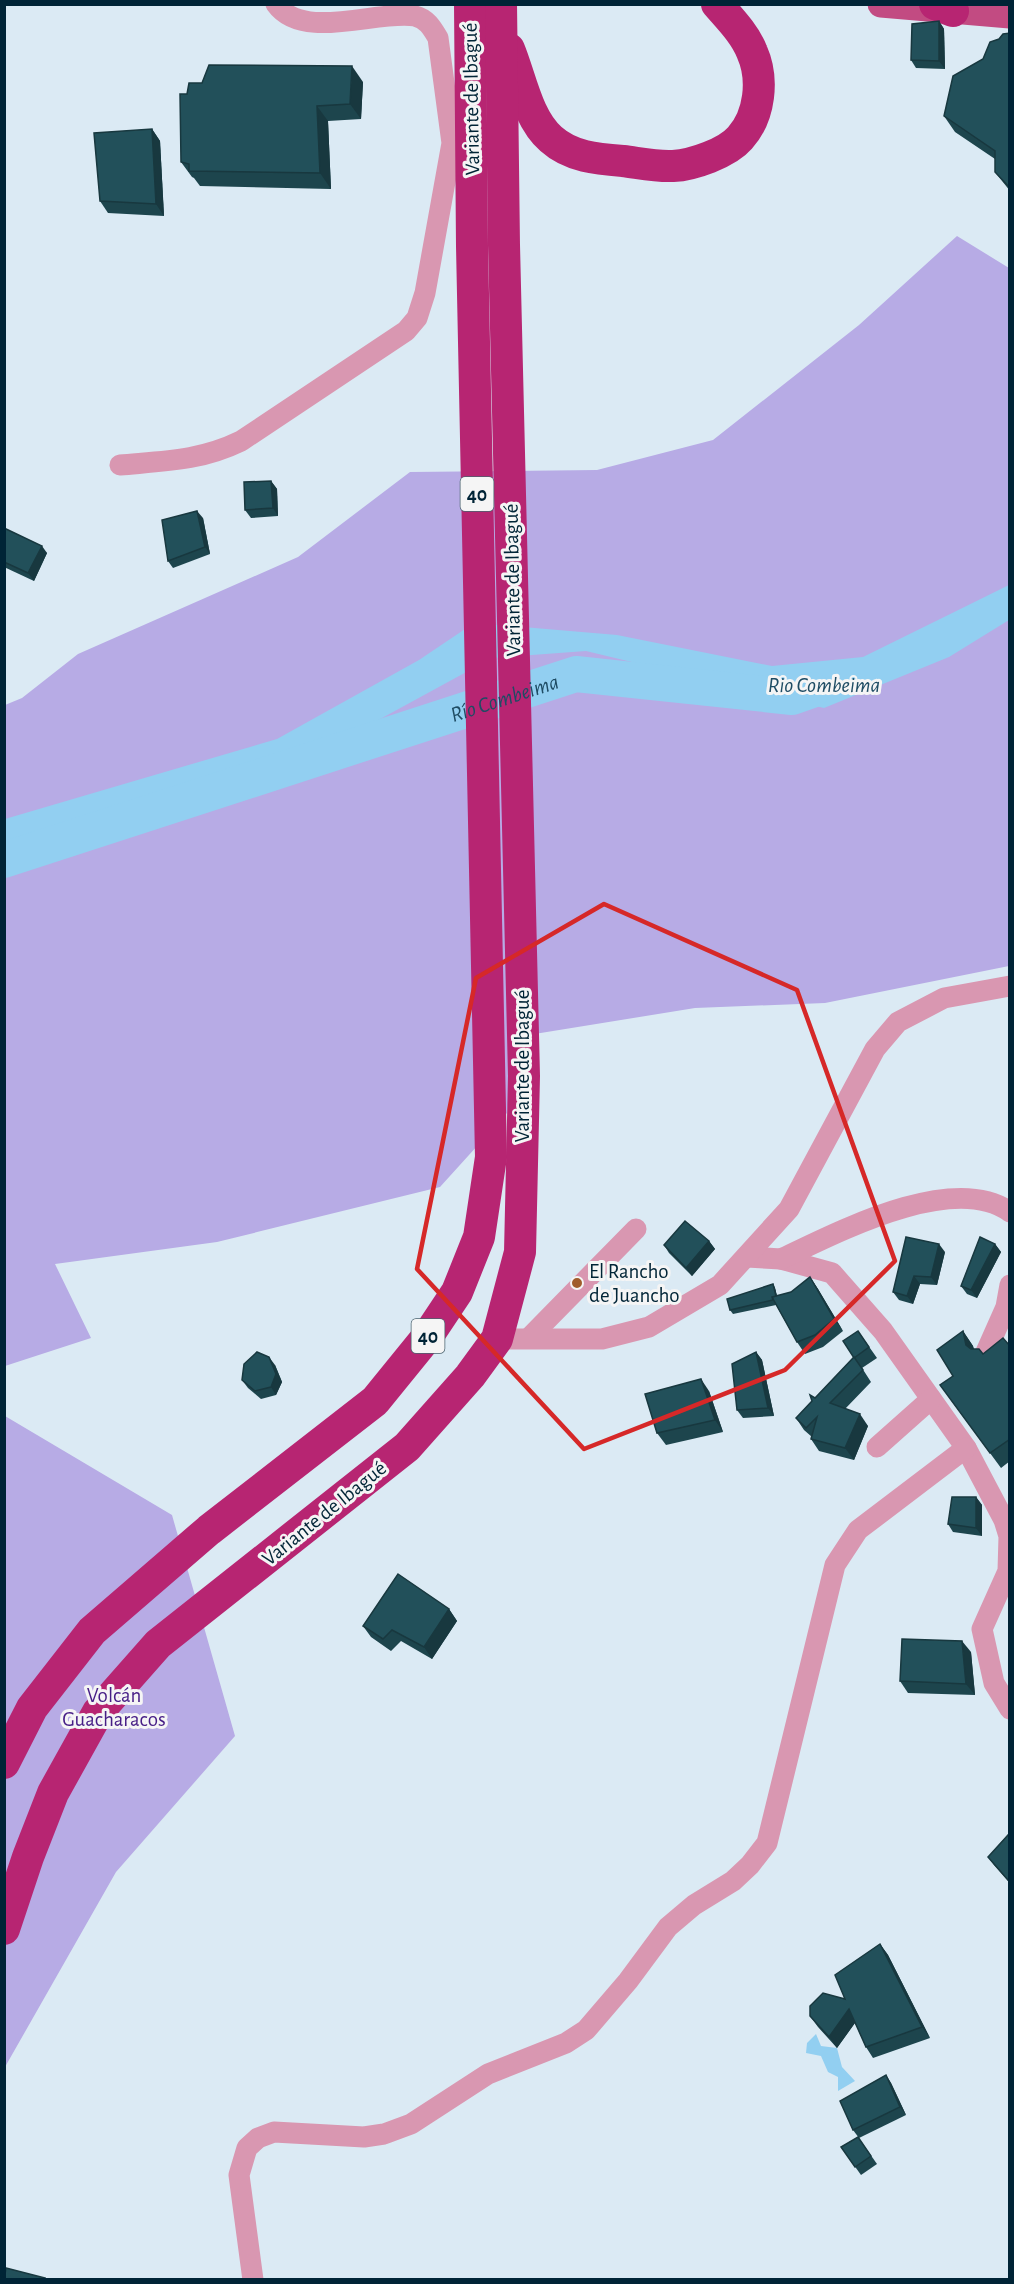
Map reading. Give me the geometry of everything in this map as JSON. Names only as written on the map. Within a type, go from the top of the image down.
[{"type":"highway","name":"Variante de Ibagué","points":[[5,1757],[32,1708],[92,1631],[209,1530],[375,1401],[427,1337],[457,1292],[479,1237],[491,1157],[472,246],[470,4]]},
{"type":"highway","points":[[501,16],[537,125],[551,139],[580,156],[674,166],[704,159],[740,139],[755,110],[759,87],[753,53],[746,39],[717,4]]},
{"type":"highway","name":"Variante de Ibagué","points":[[4,1929],[28,1857],[53,1793],[98,1712],[158,1644],[407,1447],[470,1376],[497,1339],[520,1252],[524,1076],[504,245],[501,16]]},
{"type":"main road","points":[[881,4],[1010,15]]},
{"type":"street","points":[[120,465],[195,458],[216,453],[241,441],[406,331],[417,318],[438,226],[452,143],[438,38],[431,26],[415,16],[330,24],[294,17],[276,4]]},
{"type":"street","points":[[497,1339],[602,1339],[649,1327],[720,1285],[789,1209],[875,1048],[898,1022],[944,998],[1010,986]]},
{"type":"street","points":[[781,1259],[901,1207],[961,1199],[999,1204],[1010,1212]]},
{"type":"street","points":[[529,1338],[636,1229]]},
{"type":"street","points":[[747,1257],[781,1259],[832,1273],[883,1331],[966,1448],[1004,1520],[1009,1536],[1009,1571],[982,1629],[994,1683],[1010,1709]]},
{"type":"street","points":[[986,1352],[1006,1307],[1010,1284]]},
{"type":"street","points":[[876,1447],[931,1399]]},
{"type":"street","points":[[253,2280],[239,2175],[247,2148],[258,2138],[274,2132],[364,2138],[384,2134],[411,2124],[488,2074],[566,2043],[586,2030],[628,1981],[668,1927],[750,1865],[767,1844],[835,1565],[858,1530],[966,1448]]},
{"type":"highlighted area","points":[[604,904],[797,990],[895,1261],[785,1370],[584,1449],[417,1269],[476,978]]},
{"type":"green space","points":[[957,236],[1009,268],[1009,966],[825,1003],[695,1008],[516,1037],[507,1113],[440,1187],[217,1242],[55,1264],[91,1338],[5,1366],[5,705],[22,698],[78,654],[298,557],[410,472],[597,470],[713,440],[859,325]]},
{"type":"green space","name":"Volcán Guacharacos","points":[[5,1416],[172,1515],[235,1736],[116,1872],[5,2067]]},
{"type":"water","name":"Rio Combeima","points":[[1009,585],[1009,620],[949,657],[824,708],[586,651],[492,658],[371,724],[223,777],[5,843],[5,819],[277,739],[419,660],[474,623],[617,635],[772,666],[863,657]]},
{"type":"water","points":[[816,2034],[821,2046],[837,2048],[842,2067],[855,2081],[838,2091],[838,2077],[828,2072],[821,2056],[806,2053],[807,2043]]},
{"type":"building","points":[[939,21],[939,61],[911,60],[912,24]]},
{"type":"building","points":[[1010,33],[1010,188],[995,172],[995,151],[944,116],[953,76],[983,59],[990,42],[999,39],[1003,34]]},
{"type":"building","points":[[209,65],[352,66],[350,104],[317,106],[320,173],[189,171],[189,164],[181,162],[180,94],[187,94],[189,83],[202,83]]},
{"type":"building","points":[[152,129],[156,204],[100,201],[94,133]]},
{"type":"building","points":[[271,481],[273,508],[245,510],[244,482]]},
{"type":"building","points":[[197,511],[205,547],[168,561],[162,520]]},
{"type":"building","points":[[4,528],[42,546],[28,573],[4,562]]},
{"type":"building","points":[[685,1221],[709,1241],[686,1268],[664,1245]]},
{"type":"building","points":[[906,1237],[939,1244],[931,1277],[914,1276],[907,1296],[893,1292]]},
{"type":"building","points":[[980,1237],[995,1244],[971,1290],[961,1286]]},
{"type":"building","points":[[810,1277],[834,1319],[815,1335],[797,1342],[772,1297],[791,1292]]},
{"type":"building","points":[[773,1284],[776,1296],[772,1297],[773,1300],[730,1310],[727,1299]]},
{"type":"building","points":[[858,1331],[869,1347],[854,1358],[843,1341]]},
{"type":"building","points":[[963,1331],[966,1345],[971,1349],[979,1349],[983,1354],[1003,1338],[1010,1346],[1010,1439],[990,1453],[940,1385],[953,1376],[937,1350]]},
{"type":"building","points":[[257,1352],[269,1357],[276,1374],[271,1387],[255,1391],[242,1380],[244,1364]]},
{"type":"building","points":[[756,1352],[768,1408],[737,1410],[732,1364]]},
{"type":"building","points":[[854,1357],[863,1370],[830,1403],[860,1414],[845,1448],[811,1439],[817,1417],[806,1428],[796,1418],[812,1401],[810,1395],[815,1398]]},
{"type":"building","points":[[701,1379],[715,1420],[657,1433],[645,1394]]},
{"type":"building","points":[[952,1497],[976,1497],[976,1528],[948,1524]]},
{"type":"building","points":[[398,1574],[449,1609],[424,1647],[392,1630],[383,1639],[363,1626]]},
{"type":"building","points":[[902,1639],[962,1641],[966,1684],[900,1681]]},
{"type":"building","points":[[1010,1833],[1010,1879],[1008,1880],[988,1857]]},
{"type":"building","points":[[880,1944],[922,2027],[866,2047],[849,2009],[829,2037],[810,2016],[810,2006],[823,1993],[845,1999],[835,1975]]},
{"type":"building","points":[[886,2075],[900,2107],[853,2130],[840,2101]]},
{"type":"building","points":[[858,2137],[871,2156],[855,2167],[841,2147]]},
{"type":"building","points":[[6,2268],[45,2278],[44,2280],[4,2280]]},
{"type":"waterway","name":"Río Combeima","points":[[4,860],[576,674],[792,697],[812,690]]},
{"type":"place","name":"El Rancho de Juancho","points":[[577,1283]]}]
